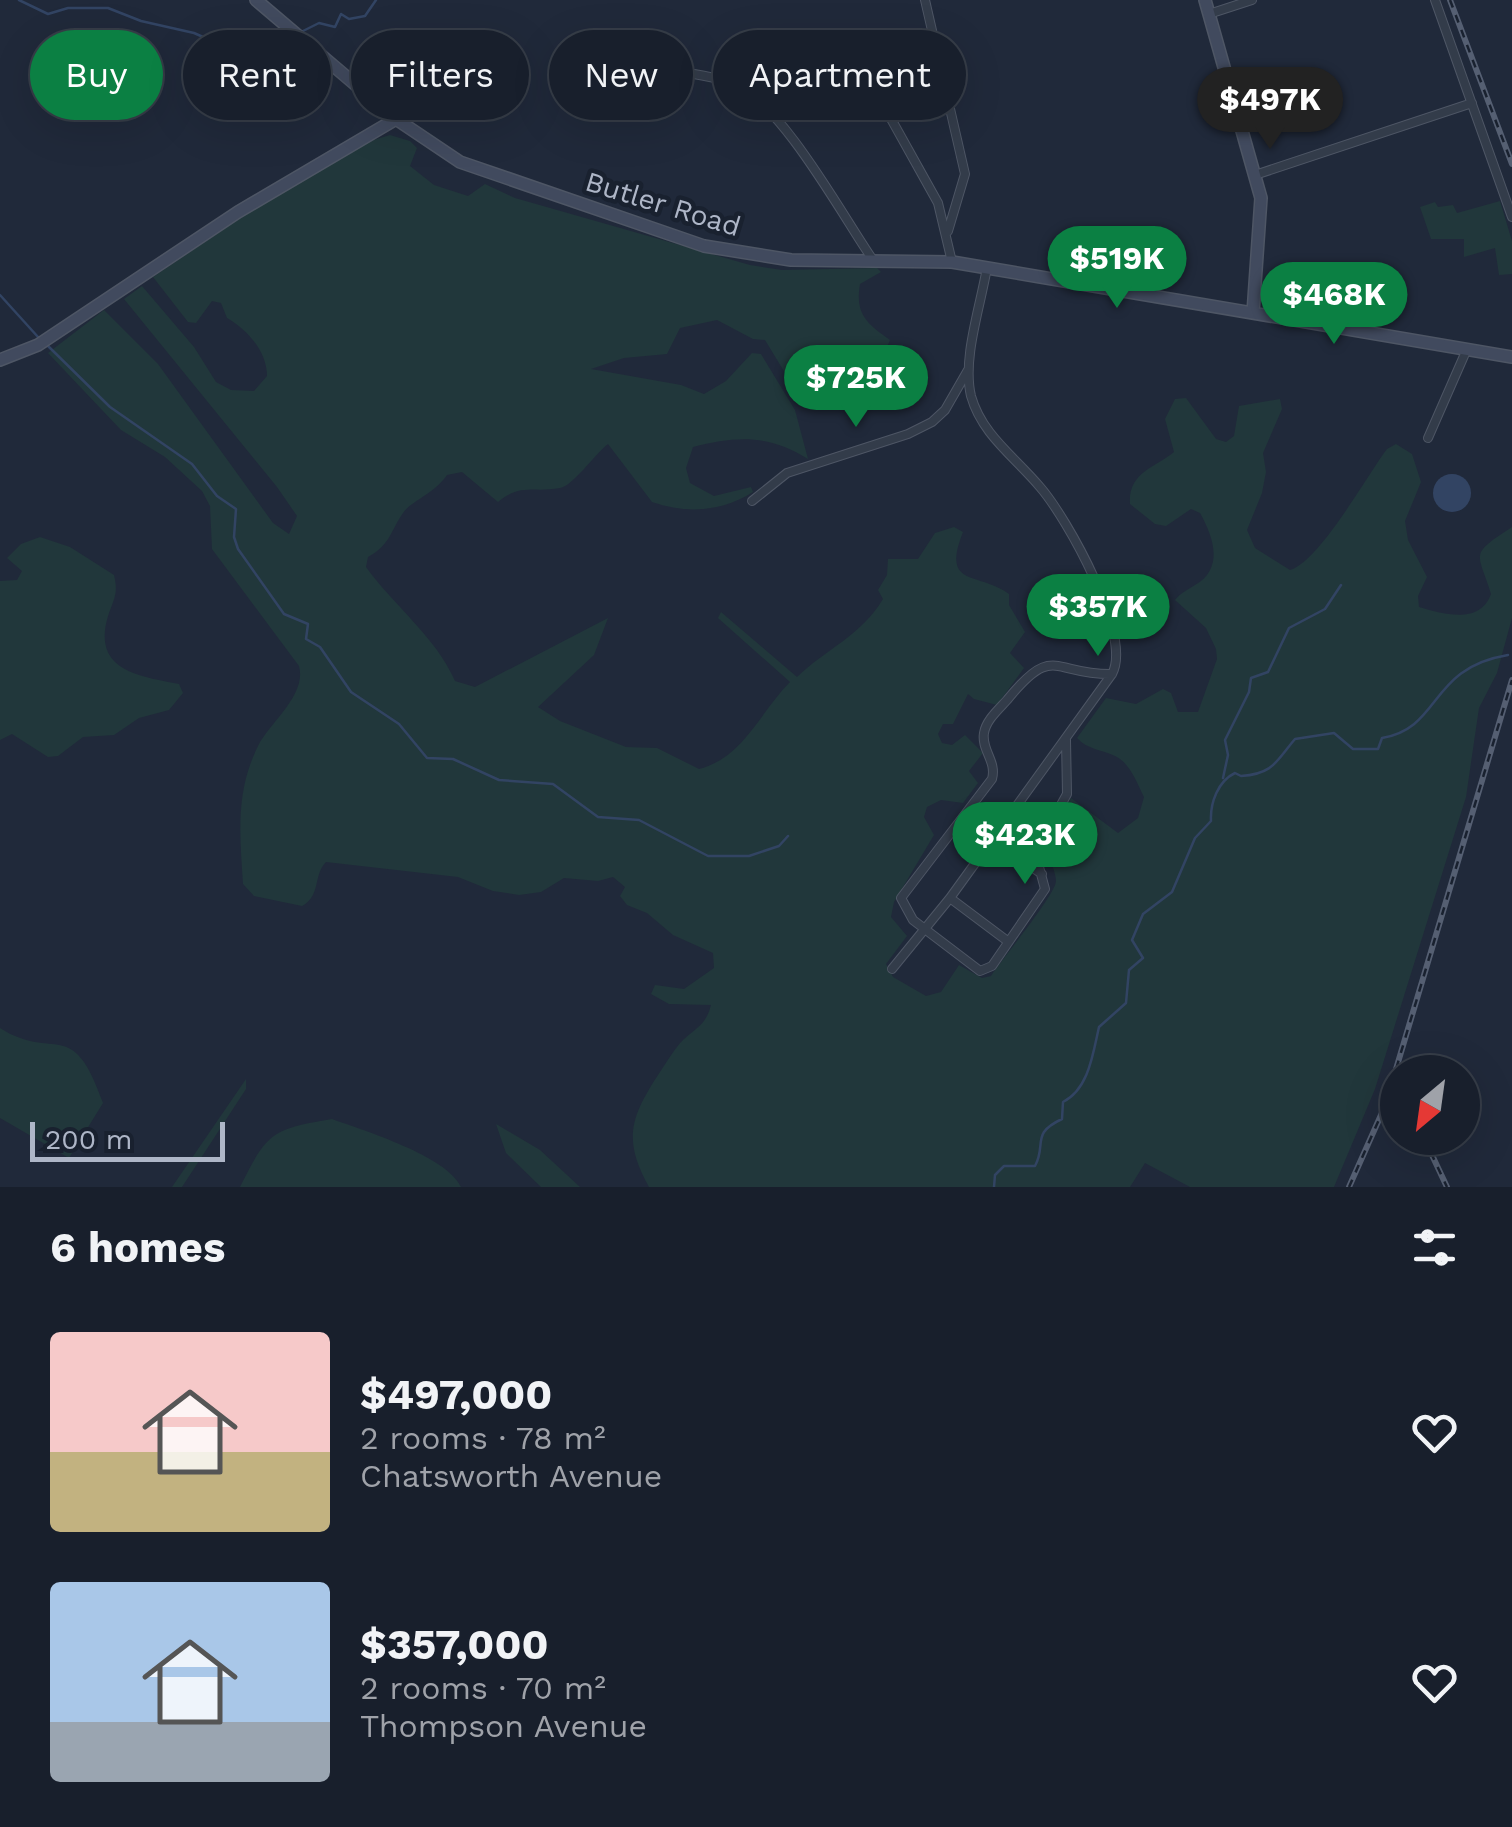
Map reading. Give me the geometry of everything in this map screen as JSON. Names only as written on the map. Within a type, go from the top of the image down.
[{"type":"main road","name":"Butler Road","points":[[256,0],[351,81]]},
{"type":"main road","points":[[1204,0],[1256,176],[1262,216],[1253,313]]},
{"type":"main road","points":[[0,360],[38,345],[238,212],[394,120]]},
{"type":"main road","name":"Butler Road","points":[[398,120],[469,166],[704,246],[764,258],[952,262],[1512,356]]},
{"type":"street","points":[[925,0],[965,174],[948,231]]},
{"type":"street","points":[[1208,14],[1252,0]]},
{"type":"street","points":[[1435,0],[1512,217]]},
{"type":"street","points":[[693,77],[718,80],[745,90],[780,123],[872,260]]},
{"type":"street","points":[[1256,176],[1472,103]]},
{"type":"street","points":[[892,120],[938,203],[948,231],[952,262]]},
{"type":"street","points":[[892,970],[927,929],[1066,738],[1112,674],[1118,657],[1116,642],[1087,568],[1056,508],[982,422],[971,394],[970,366],[987,267]]},
{"type":"street","points":[[1428,438],[1467,349]]},
{"type":"street","points":[[752,501],[787,473],[908,434],[932,422],[950,402],[970,366]]},
{"type":"street","points":[[1066,738],[1068,794],[1036,846],[1035,856],[1046,876],[1043,895],[1006,940],[992,966],[980,971],[900,902],[936,847],[992,778],[994,764],[984,742],[985,728],[1027,676],[1046,665],[1112,674]]},
{"type":"street","points":[[992,840],[1046,876]]},
{"type":"street","points":[[950,898],[1006,940]]},
{"type":"green space","points":[[390,135],[410,141],[417,148],[410,166],[434,185],[468,196],[485,184],[515,198],[750,265],[782,270],[877,268],[881,272],[860,284],[859,303],[864,317],[890,340],[884,354],[848,357],[814,346],[808,354],[802,401],[765,340],[753,339],[717,320],[680,328],[667,354],[624,358],[591,369],[681,385],[704,394],[726,381],[752,353],[761,354],[795,410],[808,459],[780,445],[752,439],[693,447],[686,468],[690,483],[714,496],[751,487],[753,492],[741,499],[704,509],[652,502],[608,444],[565,486],[521,491],[498,502],[462,472],[447,475],[406,509],[385,543],[368,557],[366,567],[437,650],[455,681],[475,687],[608,618],[594,655],[538,707],[560,721],[626,747],[657,748],[699,769],[739,745],[790,682],[718,618],[721,612],[797,677],[854,633],[874,612],[883,599],[878,590],[887,575],[888,559],[918,559],[935,533],[954,527],[963,532],[957,550],[959,570],[1009,594],[1009,605],[1025,632],[1010,653],[1024,668],[997,705],[968,694],[953,724],[943,724],[938,734],[942,743],[952,745],[965,735],[983,753],[969,771],[978,783],[963,803],[941,800],[927,807],[924,817],[934,835],[894,902],[891,917],[907,936],[886,964],[893,977],[926,996],[941,992],[959,965],[982,978],[991,976],[1028,927],[1054,888],[1056,877],[1046,850],[1071,798],[1118,833],[1138,818],[1144,797],[1129,768],[1115,756],[1077,738],[1106,698],[1136,704],[1163,689],[1171,693],[1178,712],[1198,712],[1217,659],[1216,649],[1206,628],[1175,600],[1204,579],[1211,568],[1214,552],[1210,536],[1200,513],[1191,509],[1166,526],[1155,524],[1130,504],[1138,478],[1174,452],[1165,419],[1175,399],[1186,398],[1216,439],[1226,442],[1234,436],[1239,406],[1280,399],[1282,409],[1263,453],[1266,472],[1262,493],[1247,530],[1255,548],[1290,570],[1314,552],[1387,449],[1396,444],[1412,454],[1421,482],[1405,521],[1408,540],[1427,577],[1418,596],[1419,607],[1460,615],[1486,604],[1491,594],[1480,555],[1488,544],[1512,527],[1512,618],[1497,673],[1479,708],[1466,797],[1386,1055],[1380,1055],[1375,1089],[1334,1187],[1190,1187],[1145,1163],[1130,1187],[649,1187],[635,1155],[637,1115],[671,1056],[704,1021],[711,1005],[669,1004],[651,994],[655,985],[684,989],[714,968],[713,953],[673,935],[647,913],[627,905],[620,896],[625,887],[613,877],[598,881],[564,878],[541,892],[519,895],[493,891],[458,877],[326,862],[312,897],[302,906],[254,896],[243,884],[242,797],[258,746],[298,687],[299,666],[212,549],[210,506],[202,491],[165,457],[121,430],[48,353],[104,310],[158,364],[273,523],[289,534],[297,516],[277,487],[124,299],[142,286],[194,347],[216,382],[231,390],[254,391],[267,376],[264,359],[249,335],[227,318],[221,303],[212,301],[196,323],[188,322],[153,277],[251,211],[370,141]]},
{"type":"green space","points":[[1500,201],[1512,241],[1512,274],[1499,275],[1495,248],[1464,257],[1464,239],[1431,239],[1420,207],[1435,202],[1438,207],[1453,205],[1457,213]]},
{"type":"green space","points":[[40,537],[70,547],[114,575],[115,594],[105,632],[112,658],[133,673],[179,684],[183,693],[169,710],[139,718],[114,735],[83,737],[58,756],[48,757],[12,734],[0,740],[0,581],[17,580],[22,571],[7,558],[21,544]]},
{"type":"green space","points":[[0,1028],[19,1038],[71,1049],[92,1076],[103,1103],[69,1158],[0,1118]]},
{"type":"green space","points":[[246,1079],[246,1089],[182,1187],[172,1187]]},
{"type":"green space","points":[[332,1119],[423,1155],[440,1165],[461,1187],[240,1187],[257,1155],[273,1136],[296,1126]]},
{"type":"green space","points":[[496,1124],[540,1150],[580,1187],[541,1187],[506,1153]]},
{"type":"water","points":[[1452,474],[1466,479],[1471,493],[1466,507],[1452,512],[1438,507],[1433,493],[1438,479]]},
{"type":"waterway","points":[[19,0],[48,14],[68,8],[108,8],[183,31]]},
{"type":"waterway","points":[[305,30],[319,23],[335,27],[341,14],[349,19],[365,16],[376,0]]},
{"type":"waterway","points":[[0,295],[38,337]]},
{"type":"waterway","points":[[48,346],[110,407],[192,464],[217,496],[236,509],[234,537],[238,549],[284,614],[308,624],[306,639],[320,647],[351,692],[399,724],[427,758],[453,759],[499,780],[553,784],[598,817],[639,820],[708,856],[749,856],[779,846],[788,836]]},
{"type":"waterway","points":[[1223,778],[1228,755],[1225,740],[1249,692],[1251,678],[1268,672],[1289,628],[1325,609],[1341,585]]},
{"type":"waterway","points":[[994,1187],[995,1175],[1004,1166],[1035,1166],[1043,1135],[1062,1119],[1063,1102],[1084,1079],[1099,1027],[1126,1003],[1129,970],[1143,958],[1132,940],[1143,914],[1172,892],[1195,838],[1211,821],[1214,800],[1224,781],[1235,773],[1252,775],[1268,769],[1295,739],[1334,733],[1353,749],[1378,749],[1382,738],[1416,723],[1463,672],[1508,655]]},
{"type":"railway","points":[[1450,0],[1512,164]]},
{"type":"railway","points":[[1349,1187],[1385,1106],[1512,680]]},
{"type":"railway","points":[[1432,1155],[1447,1187]]}]
